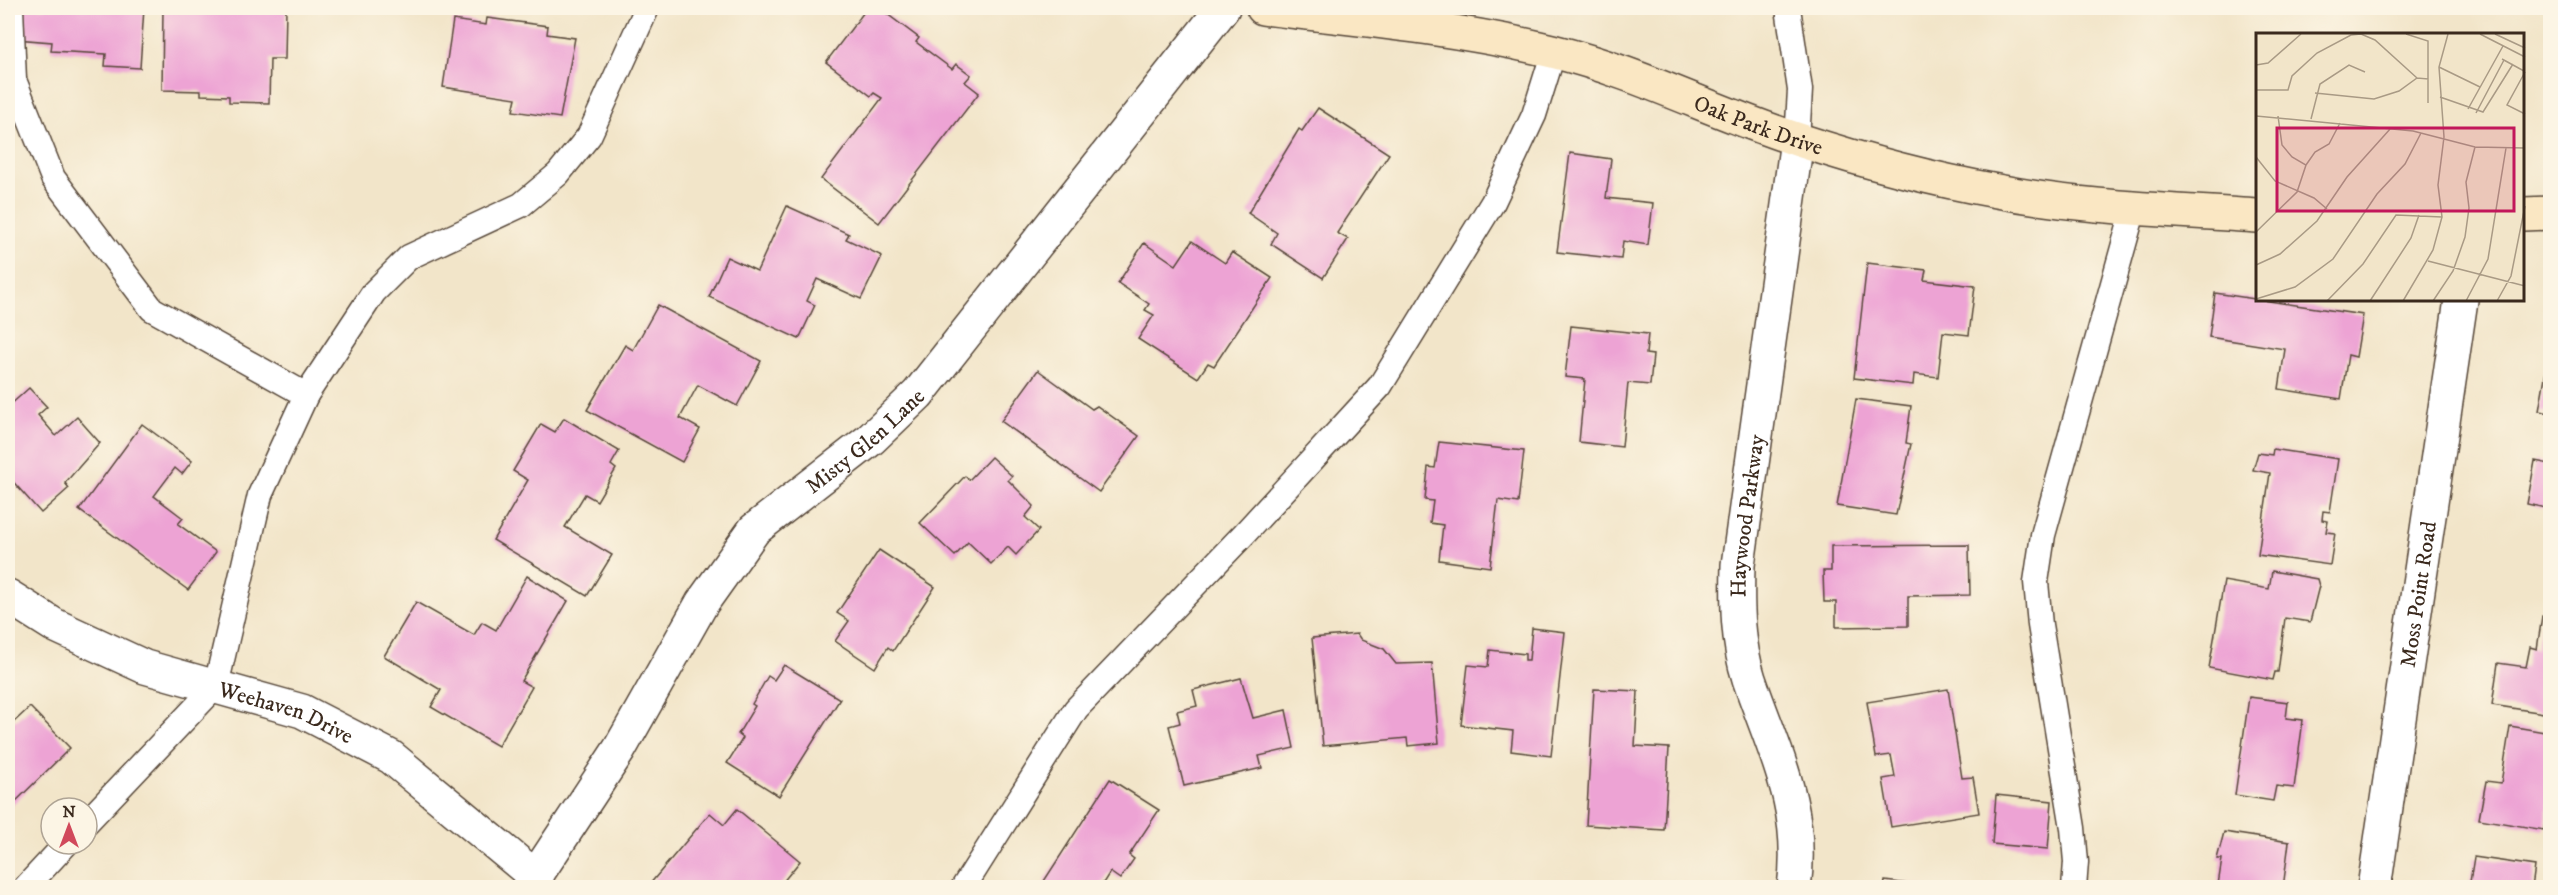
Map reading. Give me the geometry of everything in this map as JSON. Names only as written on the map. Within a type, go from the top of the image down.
[{"type":"street","name":"Misty Glen Lane","points":[[533,883],[619,750],[702,603],[754,530],[872,439],[918,394],[1223,8]]},
{"type":"street","name":"Oak Park Drive","points":[[1263,8],[1463,32],[1554,51],[1628,73],[1797,140],[1892,167],[1999,192],[2134,208],[2256,216]]},
{"type":"street","name":"Haywood Parkway","points":[[1794,888],[1798,862],[1794,815],[1779,754],[1749,677],[1737,618],[1738,565],[1797,140]]},
{"type":"street","points":[[2525,214],[2550,213]]},
{"type":"street","name":"Moss Point Road","points":[[2374,888],[2461,302]]},
{"type":"street","name":"Weehaven Drive","points":[[8,596],[54,625],[145,667],[302,711],[391,757],[533,883]]},
{"type":"lane","points":[[11,8],[14,80],[52,178],[152,309],[306,395]]},
{"type":"lane","points":[[99,809],[216,686],[260,495],[306,395],[374,292],[409,257],[521,205],[558,174],[589,136],[647,8]]},
{"type":"lane","points":[[1788,8],[1800,90],[1797,140]]},
{"type":"lane","points":[[963,888],[1076,709],[1244,534],[1380,386],[1493,202],[1534,115],[1554,51]]},
{"type":"lane","points":[[2074,888],[2076,862],[2073,828],[2040,625],[2036,582],[2043,535],[2134,208]]},
{"type":"lane","points":[[25,888],[55,856]]},
{"type":"building","points":[[18,8],[144,8],[140,68],[105,66],[106,54],[51,51],[52,42],[16,39]]},
{"type":"building","points":[[163,8],[286,8],[285,59],[270,59],[269,103],[229,102],[229,96],[201,95],[201,91],[162,90]]},
{"type":"building","points":[[867,8],[879,8],[919,38],[916,42],[952,69],[956,64],[971,75],[965,82],[979,93],[879,223],[821,179],[882,98],[874,93],[871,96],[826,62]]},
{"type":"building","points":[[487,18],[548,26],[547,34],[575,38],[560,118],[513,111],[516,98],[443,87],[453,20],[486,25]]},
{"type":"building","points":[[1318,108],[1389,154],[1337,233],[1348,239],[1323,278],[1271,244],[1277,233],[1248,213],[1299,129],[1302,131]]},
{"type":"building","points":[[1570,153],[1611,159],[1606,198],[1653,203],[1648,245],[1623,241],[1621,259],[1557,252]]},
{"type":"building","points":[[787,206],[849,234],[846,239],[882,256],[861,299],[817,279],[807,301],[815,305],[799,339],[709,297],[727,257],[757,271]]},
{"type":"building","points":[[1192,241],[1225,263],[1232,252],[1272,278],[1214,366],[1208,363],[1198,378],[1138,339],[1154,315],[1145,310],[1149,304],[1118,283],[1144,243],[1176,265]]},
{"type":"building","points":[[1867,263],[1926,270],[1924,280],[1975,286],[1969,335],[1943,332],[1938,377],[1914,374],[1913,385],[1854,378]]},
{"type":"building","points":[[2215,293],[2256,299],[2256,302],[2276,302],[2363,315],[2356,357],[2348,355],[2341,399],[2279,389],[2285,349],[2209,337]]},
{"type":"building","points":[[658,305],[761,361],[737,406],[698,385],[680,418],[700,429],[682,462],[587,410],[625,345],[633,350]]},
{"type":"building","points":[[1571,326],[1648,334],[1646,354],[1653,355],[1650,385],[1628,383],[1622,447],[1579,442],[1585,379],[1565,377]]},
{"type":"building","points":[[2550,354],[2550,413],[2539,411]]},
{"type":"building","points":[[1038,370],[1092,409],[1097,406],[1139,436],[1099,492],[1001,421]]},
{"type":"building","points":[[29,388],[47,407],[38,415],[56,436],[77,417],[100,443],[65,483],[69,488],[41,513],[8,476],[8,407]]},
{"type":"building","points":[[1856,399],[1911,406],[1906,443],[1911,444],[1896,515],[1837,506]]},
{"type":"building","points":[[564,418],[619,451],[611,465],[616,469],[597,501],[585,494],[565,527],[612,555],[587,596],[493,540],[528,480],[513,471],[541,424],[555,432]]},
{"type":"building","points":[[142,424],[192,461],[182,474],[175,468],[154,496],[183,518],[178,524],[216,552],[188,590],[79,510]]},
{"type":"building","points":[[1439,442],[1524,451],[1518,503],[1498,500],[1490,567],[1439,560],[1443,525],[1430,523],[1433,501],[1425,500],[1428,467],[1435,468]]},
{"type":"building","points":[[2273,449],[2338,459],[2330,512],[2323,511],[2322,520],[2328,521],[2326,532],[2335,533],[2330,565],[2258,555],[2270,473],[2253,470],[2258,453],[2272,455]]},
{"type":"building","points":[[991,457],[1012,476],[1008,480],[1034,506],[1025,517],[1039,530],[1016,555],[1008,547],[991,564],[968,542],[955,556],[920,523],[965,476],[969,480]]},
{"type":"building","points":[[2535,461],[2550,464],[2550,509],[2527,504]]},
{"type":"building","points":[[1969,545],[1970,595],[1908,596],[1908,626],[1836,627],[1836,602],[1824,602],[1823,571],[1831,571],[1831,546]]},
{"type":"building","points":[[879,550],[935,587],[893,651],[888,647],[875,668],[835,641],[849,621],[837,613]]},
{"type":"building","points":[[2272,571],[2317,579],[2319,586],[2310,622],[2285,618],[2278,672],[2275,672],[2273,680],[2209,668],[2224,581],[2269,589]]},
{"type":"building","points":[[527,576],[568,601],[521,681],[532,687],[498,746],[431,707],[441,690],[384,656],[416,602],[474,635],[482,622],[496,630]]},
{"type":"building","points":[[2542,616],[2550,617],[2550,714],[2492,705],[2498,663],[2526,667],[2530,647],[2537,649]]},
{"type":"building","points":[[1532,628],[1565,632],[1551,756],[1511,751],[1513,731],[1461,725],[1468,665],[1488,667],[1490,650],[1525,654],[1525,660],[1529,660]]},
{"type":"building","points":[[1357,634],[1361,640],[1384,649],[1396,664],[1432,663],[1439,743],[1408,746],[1407,738],[1323,746],[1312,638]]},
{"type":"building","points":[[784,665],[840,699],[779,796],[727,763],[743,738],[738,734],[755,706],[752,704],[768,676],[774,680]]},
{"type":"building","points":[[1241,678],[1253,718],[1286,710],[1294,748],[1259,756],[1262,768],[1184,786],[1169,726],[1180,723],[1177,711],[1197,706],[1193,690]]},
{"type":"building","points":[[1594,689],[1638,691],[1635,746],[1669,748],[1664,830],[1586,825]]},
{"type":"building","points":[[1948,689],[1962,778],[1973,777],[1979,813],[1891,827],[1883,779],[1895,777],[1891,755],[1876,757],[1867,702]]},
{"type":"building","points":[[2249,697],[2288,702],[2286,718],[2303,720],[2294,788],[2276,786],[2273,801],[2235,795]]},
{"type":"building","points":[[30,707],[70,748],[8,809],[8,713],[15,721]]},
{"type":"building","points":[[2510,726],[2550,733],[2550,789],[2544,830],[2479,819],[2486,781],[2501,783]]},
{"type":"building","points":[[1110,779],[1159,810],[1129,855],[1134,859],[1120,879],[1110,872],[1100,888],[1054,888],[1044,881]]},
{"type":"building","points":[[1996,795],[2052,801],[2048,849],[1992,844]]},
{"type":"building","points":[[737,809],[800,861],[778,888],[652,888],[649,885],[710,813],[724,825]]},
{"type":"building","points":[[2224,832],[2289,842],[2283,888],[2224,888],[2218,885],[2222,859],[2217,859]]},
{"type":"building","points":[[2474,857],[2535,866],[2532,888],[2469,888]]},
{"type":"building","points":[[1885,881],[1924,886],[1924,888],[1884,888]]}]
